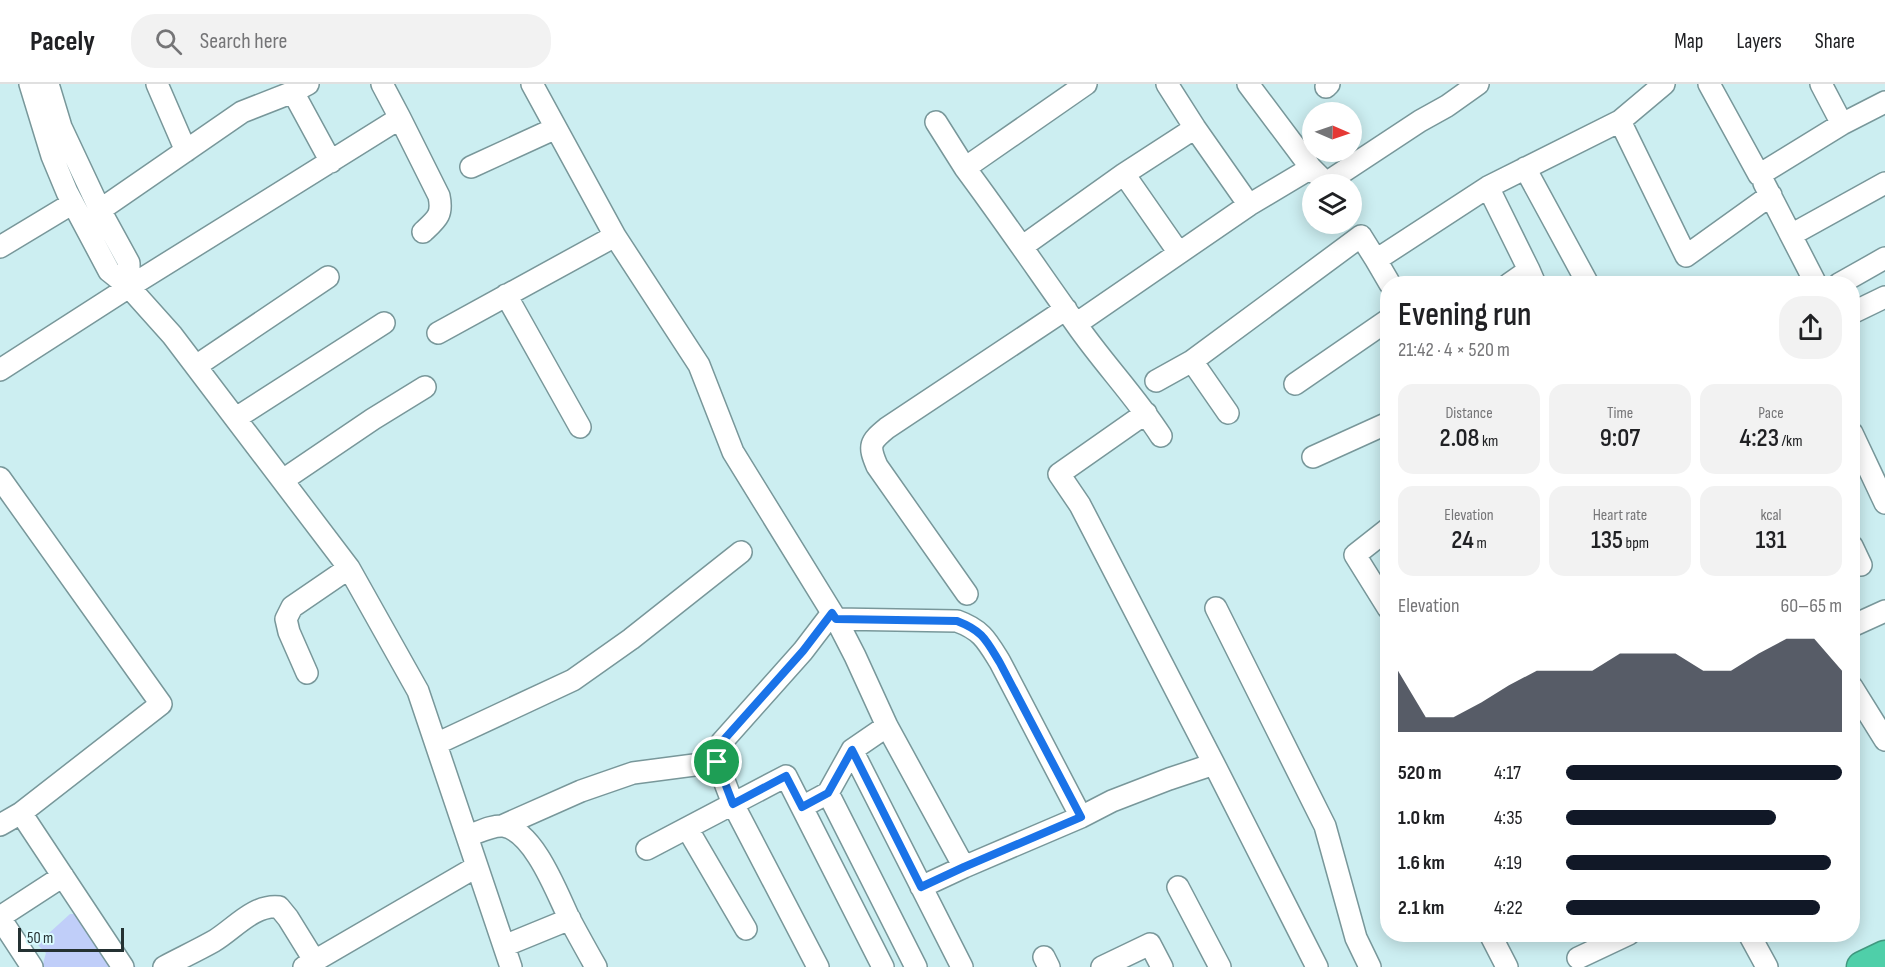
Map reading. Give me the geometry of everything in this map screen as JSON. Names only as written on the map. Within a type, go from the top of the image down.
[{"type":"highway","points":[[1862,967],[1885,956]]},
{"type":"street","points":[[30,84],[52,156],[73,203],[109,271],[129,287],[196,366],[350,568],[418,690],[511,967]]},
{"type":"street","points":[[48,84],[61,127],[100,210],[129,263],[129,287]]},
{"type":"street","points":[[157,84],[186,151]]},
{"type":"street","points":[[382,84],[439,196],[441,208],[436,220],[423,232]]},
{"type":"street","points":[[532,84],[615,236],[699,365],[733,452],[834,616],[887,726],[964,867]]},
{"type":"street","points":[[965,168],[1086,84]]},
{"type":"street","points":[[1167,84],[1249,205]]},
{"type":"street","points":[[1248,84],[1317,174]]},
{"type":"street","points":[[1330,174],[1447,106],[1478,84]]},
{"type":"street","points":[[1376,260],[1488,187],[1620,121],[1664,84]]},
{"type":"street","points":[[1709,84],[1771,195],[1812,276]]},
{"type":"street","points":[[1821,84],[1842,124]]},
{"type":"street","points":[[100,210],[242,112],[301,88],[331,162]]},
{"type":"street","points":[[1759,175],[1842,124],[1885,102]]},
{"type":"street","points":[[0,370],[400,118]]},
{"type":"street","points":[[1620,121],[1686,256],[1771,195]]},
{"type":"street","points":[[936,123],[965,168],[1023,246],[1071,317],[1146,413],[1161,436]]},
{"type":"street","points":[[471,167],[556,128]]},
{"type":"street","points":[[1023,246],[1124,174],[1195,128]]},
{"type":"street","points":[[1525,168],[1584,276]]},
{"type":"street","points":[[1124,174],[1179,253]]},
{"type":"street","points":[[1791,235],[1885,183]]},
{"type":"street","points":[[967,594],[877,466],[871,452],[873,440],[887,428],[1179,253],[1249,205],[1302,186]]},
{"type":"street","points":[[1488,187],[1532,276]]},
{"type":"street","points":[[0,247],[73,203]]},
{"type":"street","points":[[1156,381],[1192,361],[1350,234]]},
{"type":"street","points":[[1359,234],[1385,276]]},
{"type":"street","points":[[438,333],[615,236]]},
{"type":"street","points":[[1853,276],[1885,258]]},
{"type":"street","points":[[196,366],[328,277]]},
{"type":"street","points":[[506,295],[580,427]]},
{"type":"street","points":[[1860,309],[1885,297]]},
{"type":"street","points":[[236,418],[384,323]]},
{"type":"street","points":[[1295,384],[1380,326]]},
{"type":"street","points":[[1192,361],[1227,413]]},
{"type":"street","points":[[283,480],[424,387]]},
{"type":"street","points":[[1146,413],[1059,474],[1080,505],[1214,764],[1310,965]]},
{"type":"street","points":[[1313,457],[1380,427]]},
{"type":"street","points":[[1860,450],[1885,503]]},
{"type":"street","points":[[0,478],[161,704],[21,813],[0,825]]},
{"type":"street","points":[[1380,535],[1355,555],[1380,595]]},
{"type":"street","points":[[436,744],[573,680],[631,639],[741,552]]},
{"type":"street","points":[[308,673],[289,632],[286,618],[292,607],[350,568]]},
{"type":"street","points":[[1216,608],[1325,826],[1356,938],[1370,967]]},
{"type":"street","points":[[818,967],[733,804],[717,762],[721,743],[834,616]]},
{"type":"street","points":[[834,616],[957,621],[974,627],[986,639],[1000,663],[1081,817]]},
{"type":"street","points":[[1860,623],[1883,616]]},
{"type":"street","points":[[1860,700],[1885,740]]},
{"type":"street","points":[[802,807],[828,793],[852,750],[887,726]]},
{"type":"street","points":[[852,750],[962,967]]},
{"type":"street","points":[[467,836],[502,826],[581,791],[633,773],[717,762]]},
{"type":"street","points":[[921,887],[1081,817],[1112,801],[1214,764]]},
{"type":"street","points":[[647,849],[786,776],[883,967]]},
{"type":"street","points":[[828,793],[916,967]]},
{"type":"street","points":[[21,813],[123,967]]},
{"type":"street","points":[[502,826],[515,831],[529,844],[547,870],[596,967]]},
{"type":"street","points":[[687,828],[746,929]]},
{"type":"street","points":[[164,967],[215,940],[257,911],[269,906],[279,907],[288,918],[309,964],[476,867]]},
{"type":"street","points":[[32,967],[0,917],[63,876]]},
{"type":"street","points":[[1178,886],[1220,967]]},
{"type":"street","points":[[504,946],[570,919]]},
{"type":"street","points":[[1494,942],[1507,967]]},
{"type":"street","points":[[1578,958],[1612,942]]},
{"type":"street","points":[[1752,942],[1763,966]]},
{"type":"street","points":[[1102,967],[1150,944],[1162,967]]},
{"type":"water","points":[[70,914],[87,914],[136,967],[42,967],[46,953],[37,944]]},
{"type":"route","points":[[832,613],[836,619],[957,621],[974,627],[986,639],[1081,817],[921,887],[852,750],[828,793],[802,807],[786,776],[733,804],[717,762],[721,743],[803,651],[832,613]]}]
